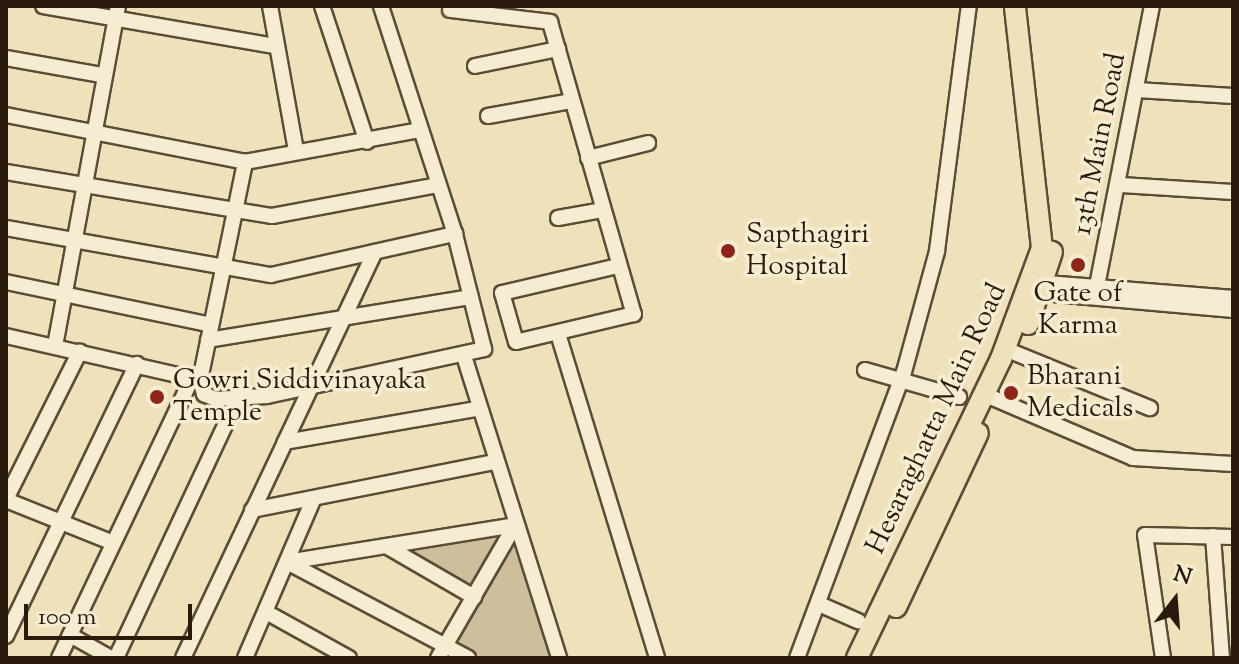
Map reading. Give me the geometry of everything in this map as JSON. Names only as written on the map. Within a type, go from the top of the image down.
[{"type":"main road","name":"Hesaraghatta Main Road","points":[[857,658],[1036,288],[1042,248],[1041,210],[1015,6]]},
{"type":"main road","name":"Hesaraghatta Main Road","points":[[871,658],[1015,353],[1036,288],[1052,182],[1028,6]]},
{"type":"street","points":[[43,6],[117,14],[275,46]]},
{"type":"street","points":[[270,6],[296,150]]},
{"type":"street","points":[[322,6],[367,142]]},
{"type":"street","points":[[8,341],[55,346],[137,364],[196,379],[204,394],[238,398],[315,386],[464,356],[484,349],[455,234],[381,6]]},
{"type":"street","points":[[797,658],[901,380],[937,251],[969,6]]},
{"type":"street","name":"13th Main Road","points":[[1096,291],[1121,185],[1152,6]]},
{"type":"street","points":[[450,10],[548,21],[633,318],[559,337],[516,342],[502,293],[618,266]]},
{"type":"street","points":[[55,346],[101,75],[117,14]]},
{"type":"street","points":[[475,66],[558,49]]},
{"type":"street","points":[[6,58],[101,75]]},
{"type":"street","points":[[1137,90],[1233,96]]},
{"type":"street","points":[[488,116],[571,101]]},
{"type":"street","points":[[6,115],[245,162],[296,150],[367,142],[419,130]]},
{"type":"street","points":[[588,158],[648,143]]},
{"type":"street","points":[[59,658],[111,542],[196,379],[245,162]]},
{"type":"street","points":[[6,172],[234,214],[272,216],[437,185]]},
{"type":"street","points":[[1121,185],[1233,192]]},
{"type":"street","points":[[558,218],[603,210]]},
{"type":"street","points":[[6,228],[271,275],[455,234]]},
{"type":"street","points":[[183,658],[347,319],[375,252]]},
{"type":"street","points":[[6,282],[209,332],[347,319],[470,297]]},
{"type":"street","points":[[1036,288],[1233,298]]},
{"type":"street","points":[[1036,288],[1233,310]]},
{"type":"street","points":[[559,337],[657,658]]},
{"type":"street","points":[[80,351],[6,500],[111,542]]},
{"type":"street","points":[[1015,353],[1150,408]]},
{"type":"street","points":[[464,356],[477,409],[559,658]]},
{"type":"street","points":[[6,636],[58,521],[137,364]]},
{"type":"street","points":[[865,370],[959,397]]},
{"type":"street","points":[[70,635],[114,658],[238,398]]},
{"type":"street","points":[[993,398],[1133,458],[1233,464]]},
{"type":"street","points":[[285,442],[477,409]]},
{"type":"street","points":[[252,510],[494,462]]},
{"type":"street","points":[[245,658],[314,498]]},
{"type":"street","points":[[287,562],[515,525]]},
{"type":"street","points":[[442,652],[515,525]]},
{"type":"street","points":[[1163,658],[1145,535],[1233,537]]},
{"type":"street","points":[[1213,536],[1222,658]]},
{"type":"street","points":[[386,546],[474,597]]},
{"type":"street","points":[[287,562],[442,652],[468,658]]},
{"type":"street","points":[[819,604],[858,621]]},
{"type":"street","points":[[266,612],[349,658]]},
{"type":"shaded area","points":[[503,531],[471,588],[398,548]]},
{"type":"shaded area","points":[[514,538],[553,658],[480,658],[452,641]]},
{"type":"place","name":"Sapthagiri Hospital","points":[[728,251]]},
{"type":"place","name":"Gate of Karma","points":[[1078,265]]},
{"type":"place","name":"Bharani Medicals","points":[[1011,393]]},
{"type":"place","name":"Gowri Siddivinayaka Temple","points":[[157,397]]}]
